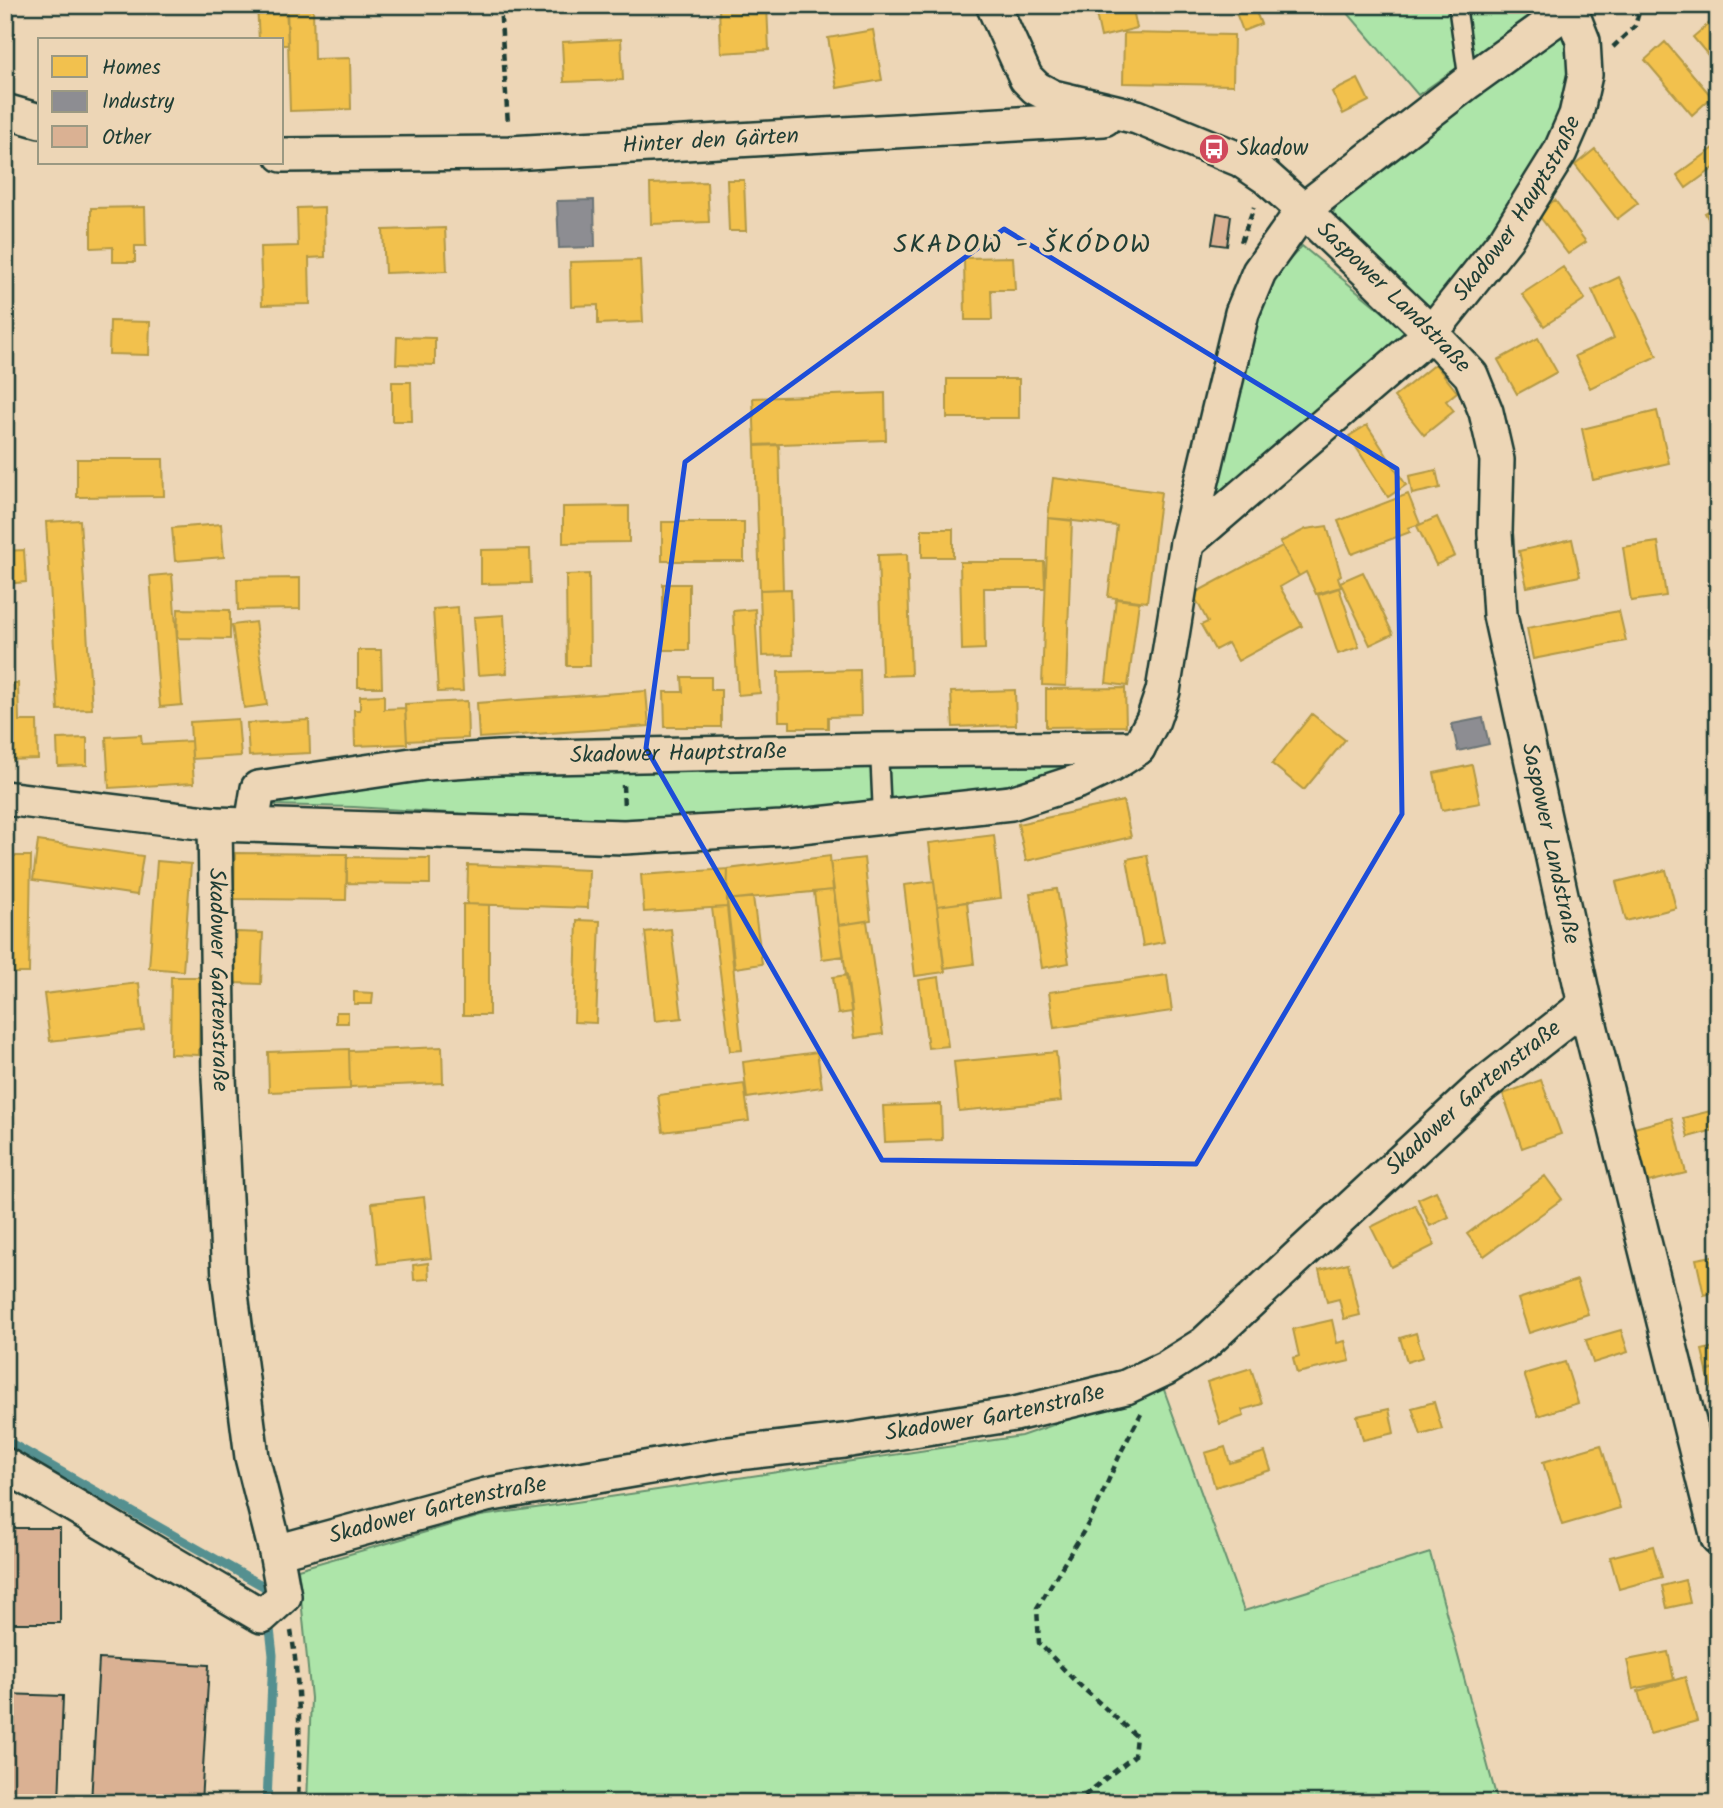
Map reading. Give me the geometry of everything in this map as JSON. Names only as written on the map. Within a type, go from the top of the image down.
[{"type":"street","name":"Saspower Landstraße","points":[[993,5],[1026,78],[1036,88],[1053,97],[1138,117],[1241,160],[1266,177],[1303,211],[1431,333],[1471,375],[1489,424],[1497,460],[1495,533],[1500,615],[1585,1005],[1718,1538]]},
{"type":"street","name":"Skadower Hauptstraße","points":[[252,825],[258,788],[425,763],[498,758],[1138,748],[1153,720],[1163,691],[1187,543],[1242,313],[1259,272],[1303,211],[1468,82],[1573,7],[1583,41],[1585,75],[1576,116],[1560,152],[1506,239],[1431,333],[1187,543]]},
{"type":"street","points":[[5,111],[38,120]]},
{"type":"street","name":"Hinter den Gärten","points":[[284,155],[510,153],[1138,117]]},
{"type":"street","points":[[5,798],[215,824],[624,837],[782,828],[882,815],[1012,803],[1079,781],[1138,748]]},
{"type":"street","name":"Skadower Gartenstraße","points":[[215,824],[219,1077],[229,1278],[252,1457],[284,1596]]},
{"type":"street","name":"Skadower Gartenstraße","points":[[276,1552],[486,1495],[721,1455],[845,1441],[1015,1414],[1126,1387],[1167,1368],[1204,1344],[1482,1086],[1585,1005]]},
{"type":"street","points":[[5,1465],[262,1616],[284,1596]]},
{"type":"lane","points":[[1457,5],[1468,82]]},
{"type":"lane","points":[[879,750],[882,815]]},
{"type":"path","points":[[500,5],[510,153]]},
{"type":"path","points":[[622,756],[624,837]]},
{"type":"path","points":[[1074,1803],[1134,1756],[1136,1736],[1073,1679],[1039,1643],[1037,1608],[1091,1519],[1122,1450],[1167,1368]]},
{"type":"path","points":[[284,1596],[295,1653],[298,1803]]},
{"type":"highlighted area","points":[[1004,229],[1397,469],[1402,814],[1196,1164],[882,1160],[646,748],[685,462]]},
{"type":"green space","points":[[1341,5],[1547,5],[1418,95]]},
{"type":"green space","points":[[1565,32],[1579,55],[1567,115],[1497,233],[1433,309],[1341,234],[1333,213],[1339,200],[1433,126]]},
{"type":"green space","points":[[1302,246],[1412,336],[1213,502],[1254,328],[1273,278]]},
{"type":"green space","points":[[1083,757],[1037,778],[983,790],[642,822],[609,823],[354,807],[270,805],[273,796],[424,775]]},
{"type":"green space","points":[[1163,1387],[1244,1611],[1430,1553],[1498,1803],[307,1803],[311,1698],[298,1569],[481,1516],[1021,1436]]},
{"type":"building: Homes","points":[[257,5],[286,5],[288,45],[284,45],[284,38],[259,38]]},
{"type":"building: Homes","points":[[287,5],[313,5],[314,59],[350,58],[351,109],[290,111]]},
{"type":"building: Homes","points":[[1094,5],[1132,5],[1137,28],[1101,37]]},
{"type":"building: Homes","points":[[1233,5],[1253,5],[1261,24],[1243,31]]},
{"type":"building: Homes","points":[[767,6],[769,50],[721,53],[719,9]]},
{"type":"building: Homes","points":[[1713,20],[1718,26],[1718,67],[1693,37]]},
{"type":"building: Homes","points":[[873,30],[882,80],[837,88],[828,38]]},
{"type":"building: Homes","points":[[1124,33],[1234,35],[1233,85],[1123,83]]},
{"type":"building: Homes","points":[[621,39],[623,80],[564,82],[562,42]]},
{"type":"building: Homes","points":[[1665,42],[1712,97],[1692,115],[1645,60]]},
{"type":"building: Homes","points":[[1358,79],[1369,101],[1343,114],[1332,92]]},
{"type":"building: Homes","points":[[1718,145],[1718,165],[1686,188],[1677,175]]},
{"type":"building: Homes","points":[[1595,149],[1638,203],[1617,219],[1575,165]]},
{"type":"building: Homes","points":[[727,180],[744,180],[746,231],[729,231]]},
{"type":"building: Homes","points":[[707,182],[709,222],[651,224],[650,184]]},
{"type":"building: Homes","points":[[1555,200],[1586,242],[1568,254],[1537,213]]},
{"type":"building: Homes","points":[[1718,206],[1718,237],[1705,213]]},
{"type":"building: Homes","points":[[145,207],[146,246],[135,246],[135,262],[113,262],[113,247],[91,248],[91,208]]},
{"type":"building: Homes","points":[[324,207],[325,257],[309,258],[310,304],[262,305],[260,247],[298,246],[297,208]]},
{"type":"building: Homes","points":[[445,228],[447,271],[385,273],[383,230]]},
{"type":"building: Homes","points":[[1013,257],[1015,290],[991,290],[992,320],[965,320],[964,258]]},
{"type":"building: Homes","points":[[640,260],[643,322],[598,324],[598,305],[571,306],[570,262]]},
{"type":"building: Homes","points":[[1563,267],[1585,299],[1544,326],[1522,294]]},
{"type":"building: Homes","points":[[1619,277],[1657,356],[1590,388],[1575,356],[1614,338],[1592,290]]},
{"type":"building: Homes","points":[[110,321],[150,322],[149,355],[109,354]]},
{"type":"building: Homes","points":[[397,337],[435,338],[435,365],[396,364]]},
{"type":"building: Homes","points":[[1538,338],[1557,372],[1517,394],[1498,360]]},
{"type":"building: Homes","points":[[1435,364],[1457,392],[1446,401],[1454,411],[1424,435],[1394,397]]},
{"type":"building: Homes","points":[[947,379],[1019,379],[1019,418],[947,418]]},
{"type":"building: Homes","points":[[392,382],[411,382],[412,421],[392,421]]},
{"type":"building: Homes","points":[[885,393],[886,440],[755,445],[753,398]]},
{"type":"building: Homes","points":[[1657,411],[1669,463],[1593,480],[1582,429]]},
{"type":"building: Homes","points":[[1367,425],[1406,485],[1388,497],[1349,436]]},
{"type":"building: Homes","points":[[779,445],[783,589],[760,590],[755,446]]},
{"type":"building: Homes","points":[[77,459],[163,459],[164,496],[77,497]]},
{"type":"building: Homes","points":[[1436,470],[1440,488],[1412,494],[1409,476]]},
{"type":"building: Homes","points":[[1053,478],[1161,492],[1147,602],[1108,597],[1117,526],[1048,518]]},
{"type":"building: Homes","points":[[1408,494],[1420,524],[1408,528],[1410,532],[1352,554],[1338,521]]},
{"type":"building: Homes","points":[[629,506],[629,542],[563,543],[563,507]]},
{"type":"building: Homes","points":[[1437,517],[1455,556],[1436,565],[1417,526]]},
{"type":"building: Homes","points":[[1048,518],[1072,520],[1066,686],[1042,685]]},
{"type":"building: Homes","points":[[80,520],[92,709],[58,710],[46,522]]},
{"type":"building: Homes","points":[[662,522],[744,522],[744,561],[662,561]]},
{"type":"building: Homes","points":[[221,524],[224,557],[175,561],[172,528]]},
{"type":"building: Homes","points":[[1327,526],[1341,575],[1338,577],[1341,587],[1316,594],[1306,572],[1299,576],[1280,542],[1306,529]]},
{"type":"building: Homes","points":[[922,529],[953,529],[953,557],[922,557]]},
{"type":"building: Homes","points":[[1572,539],[1580,576],[1527,587],[1519,551]]},
{"type":"building: Homes","points":[[1658,542],[1666,596],[1631,601],[1623,547]]},
{"type":"building: Homes","points":[[1282,546],[1299,576],[1280,587],[1302,626],[1238,661],[1228,643],[1215,650],[1201,625],[1208,622],[1193,594]]},
{"type":"building: Homes","points":[[530,549],[531,583],[481,584],[481,550]]},
{"type":"building: Homes","points":[[24,550],[26,582],[5,584],[5,551]]},
{"type":"building: Homes","points":[[907,554],[911,675],[882,676],[878,555]]},
{"type":"building: Homes","points":[[960,562],[1044,562],[1045,588],[984,588],[985,649],[962,650]]},
{"type":"building: Homes","points":[[1363,572],[1393,634],[1370,645],[1340,582]]},
{"type":"building: Homes","points":[[172,574],[182,705],[160,707],[150,576]]},
{"type":"building: Homes","points":[[589,574],[590,666],[567,666],[566,575]]},
{"type":"building: Homes","points":[[300,578],[300,609],[238,610],[237,579]]},
{"type":"building: Homes","points":[[663,584],[689,584],[689,650],[663,650]]},
{"type":"building: Homes","points":[[1339,588],[1359,647],[1338,654],[1318,595]]},
{"type":"building: Homes","points":[[791,589],[793,655],[762,656],[760,590]]},
{"type":"building: Homes","points":[[1116,599],[1139,602],[1128,686],[1106,683]]},
{"type":"building: Homes","points":[[458,607],[463,691],[438,692],[433,609]]},
{"type":"building: Homes","points":[[178,609],[230,610],[230,639],[177,638]]},
{"type":"building: Homes","points":[[755,609],[760,693],[738,695],[733,611]]},
{"type":"building: Homes","points":[[1619,611],[1626,641],[1533,659],[1527,628]]},
{"type":"building: Homes","points":[[504,615],[507,673],[478,675],[474,617]]},
{"type":"building: Homes","points":[[255,622],[267,705],[244,708],[232,625]]},
{"type":"building: Homes","points":[[358,650],[381,650],[382,687],[358,687]]},
{"type":"building: Homes","points":[[860,670],[861,716],[828,717],[828,728],[790,728],[790,721],[779,721],[778,672]]},
{"type":"building: Homes","points":[[682,677],[711,677],[711,690],[721,690],[721,727],[665,727],[664,692],[683,692]]},
{"type":"building: Homes","points":[[5,683],[18,683],[19,721],[37,721],[38,759],[5,760]]},
{"type":"building: Homes","points":[[1125,688],[1126,726],[1046,727],[1046,689]]},
{"type":"building: Homes","points":[[1015,690],[1016,725],[953,727],[951,692]]},
{"type":"building: Homes","points":[[646,691],[649,726],[479,738],[477,703]]},
{"type":"building: Homes","points":[[384,695],[384,709],[405,708],[407,744],[355,746],[354,710],[360,710],[360,696]]},
{"type":"building: Homes","points":[[467,701],[468,738],[407,741],[405,704]]},
{"type":"building: Homes","points":[[1312,714],[1345,740],[1304,790],[1272,764]]},
{"type":"building: Homes","points":[[238,719],[241,756],[192,759],[190,722]]},
{"type":"building: Homes","points":[[309,720],[310,753],[249,756],[247,723]]},
{"type":"building: Homes","points":[[141,735],[142,744],[191,741],[194,783],[109,788],[106,737]]},
{"type":"building: Homes","points":[[87,738],[87,765],[58,766],[57,739]]},
{"type":"building: Homes","points":[[1472,765],[1480,803],[1442,810],[1434,773]]},
{"type":"building: Homes","points":[[1123,801],[1131,837],[1026,861],[1018,824]]},
{"type":"building: Homes","points":[[994,835],[1001,898],[937,906],[929,843]]},
{"type":"building: Homes","points":[[38,841],[143,856],[137,895],[33,880]]},
{"type":"building: Homes","points":[[235,853],[347,854],[346,900],[234,899]]},
{"type":"building: Homes","points":[[1147,855],[1164,942],[1143,946],[1127,859]]},
{"type":"building: Homes","points":[[7,856],[31,856],[29,973],[6,973]]},
{"type":"building: Homes","points":[[830,856],[833,890],[727,900],[728,869]]},
{"type":"building: Homes","points":[[347,857],[430,858],[430,884],[347,883]]},
{"type":"building: Homes","points":[[864,858],[871,920],[839,925],[830,862]]},
{"type":"building: Homes","points":[[157,861],[191,864],[183,971],[149,968]]},
{"type":"building: Homes","points":[[468,865],[589,870],[588,908],[467,904]]},
{"type":"building: Homes","points":[[728,869],[727,907],[644,912],[641,875]]},
{"type":"building: Homes","points":[[1666,870],[1676,908],[1626,921],[1616,882]]},
{"type":"building: Homes","points":[[934,881],[945,972],[915,976],[904,885]]},
{"type":"building: Homes","points":[[1057,889],[1069,963],[1042,968],[1030,893]]},
{"type":"building: Homes","points":[[833,890],[844,956],[822,959],[814,892]]},
{"type":"building: Homes","points":[[753,897],[762,964],[735,968],[727,900]]},
{"type":"building: Homes","points":[[967,902],[974,964],[944,968],[937,906]]},
{"type":"building: Homes","points":[[463,904],[489,905],[489,1015],[463,1015]]},
{"type":"building: Homes","points":[[727,907],[742,1050],[730,1051],[712,908]]},
{"type":"building: Homes","points":[[577,920],[600,921],[596,1023],[574,1022]]},
{"type":"building: Homes","points":[[867,921],[883,1034],[855,1038],[839,925]]},
{"type":"building: Homes","points":[[671,929],[682,1018],[655,1021],[645,932]]},
{"type":"building: Homes","points":[[237,932],[263,933],[261,984],[234,983]]},
{"type":"building: Homes","points":[[847,975],[852,1012],[838,1014],[833,977]]},
{"type":"building: Homes","points":[[1167,975],[1172,1011],[1054,1028],[1049,992]]},
{"type":"building: Homes","points":[[171,977],[200,977],[199,1055],[170,1054]]},
{"type":"building: Homes","points":[[939,977],[948,1046],[928,1048],[919,980]]},
{"type":"building: Homes","points":[[139,983],[144,1030],[50,1041],[44,994]]},
{"type":"building: Homes","points":[[1718,984],[1718,1021],[1716,1021],[1709,985]]},
{"type":"building: Homes","points":[[354,992],[373,993],[372,1004],[354,1004]]},
{"type":"building: Homes","points":[[336,1012],[348,1012],[348,1023],[336,1023]]},
{"type":"building: Homes","points":[[442,1047],[443,1083],[350,1087],[349,1051]]},
{"type":"building: Homes","points":[[349,1049],[350,1089],[269,1092],[268,1052]]},
{"type":"building: Homes","points":[[817,1052],[822,1087],[747,1098],[743,1062]]},
{"type":"building: Homes","points":[[1056,1052],[1061,1101],[959,1111],[954,1062]]},
{"type":"building: Homes","points":[[1541,1080],[1561,1134],[1522,1148],[1503,1094]]},
{"type":"building: Homes","points":[[744,1084],[749,1121],[663,1132],[658,1095]]},
{"type":"building: Homes","points":[[941,1104],[942,1140],[885,1142],[883,1106]]},
{"type":"building: Homes","points":[[1718,1109],[1718,1129],[1688,1137],[1683,1118]]},
{"type":"building: Homes","points":[[1672,1118],[1686,1173],[1648,1182],[1634,1128]]},
{"type":"building: Homes","points":[[1545,1176],[1562,1199],[1484,1256],[1467,1234]]},
{"type":"building: Homes","points":[[1718,1180],[1718,1203],[1716,1203],[1711,1181]]},
{"type":"building: Homes","points":[[1436,1191],[1449,1217],[1430,1226],[1418,1199]]},
{"type":"building: Homes","points":[[424,1197],[431,1258],[378,1264],[372,1203]]},
{"type":"building: Homes","points":[[1415,1205],[1435,1245],[1391,1267],[1371,1227]]},
{"type":"building: Homes","points":[[1718,1255],[1718,1292],[1704,1295],[1696,1259]]},
{"type":"building: Homes","points":[[428,1263],[429,1279],[414,1280],[413,1265]]},
{"type":"building: Homes","points":[[1348,1263],[1360,1315],[1344,1319],[1339,1299],[1327,1302],[1319,1270]]},
{"type":"building: Homes","points":[[1577,1280],[1588,1314],[1529,1333],[1518,1299]]},
{"type":"building: Homes","points":[[1332,1320],[1337,1343],[1345,1341],[1350,1361],[1297,1373],[1293,1358],[1299,1356],[1293,1329]]},
{"type":"building: Homes","points":[[1621,1330],[1628,1352],[1593,1363],[1586,1340]]},
{"type":"building: Homes","points":[[1416,1333],[1423,1357],[1407,1362],[1400,1338]]},
{"type":"building: Homes","points":[[1718,1346],[1718,1368],[1707,1371],[1702,1350]]},
{"type":"building: Homes","points":[[1565,1362],[1578,1403],[1538,1416],[1524,1374]]},
{"type":"building: Homes","points":[[1251,1368],[1262,1404],[1242,1410],[1244,1416],[1220,1424],[1207,1382]]},
{"type":"building: Homes","points":[[1718,1368],[1718,1410],[1707,1372]]},
{"type":"building: Homes","points":[[1434,1402],[1442,1429],[1421,1435],[1412,1408]]},
{"type":"building: Homes","points":[[1389,1409],[1394,1433],[1363,1440],[1357,1416]]},
{"type":"building: Homes","points":[[1601,1445],[1620,1508],[1562,1525],[1543,1462]]},
{"type":"building: Homes","points":[[1225,1447],[1230,1463],[1265,1452],[1271,1470],[1215,1487],[1205,1453]]},
{"type":"building: Homes","points":[[1653,1546],[1662,1577],[1619,1589],[1610,1557]]},
{"type":"building: Homes","points":[[1685,1580],[1690,1603],[1667,1608],[1662,1586]]},
{"type":"building: Homes","points":[[1668,1652],[1674,1680],[1633,1689],[1627,1660]]},
{"type":"building: Homes","points":[[1685,1677],[1697,1721],[1650,1734],[1638,1691]]},
{"type":"building: Industry","points":[[594,200],[595,247],[559,248],[557,201]]},
{"type":"building: Industry","points":[[1483,718],[1489,744],[1458,751],[1452,724]]},
{"type":"building: Other","points":[[1217,213],[1231,216],[1227,246],[1212,244]]},
{"type":"building: Other","points":[[5,1528],[60,1528],[60,1623],[5,1623]]},
{"type":"building: Other","points":[[99,1659],[209,1665],[201,1803],[91,1803]]},
{"type":"building: Other","points":[[5,1694],[63,1696],[59,1803],[5,1803]]},
{"type":"waterway","points":[[5,1440],[265,1587],[266,1591]]},
{"type":"waterway","points":[[267,1803],[273,1655],[270,1629]]},
{"type":"waterway","points":[[1710,1803],[1718,1801]]},
{"type":"place","name":"Skadow","points":[[1214,149]]},
{"type":"district","name":"SKADOW - ŠKÓDOW","points":[[1023,245]]}]
